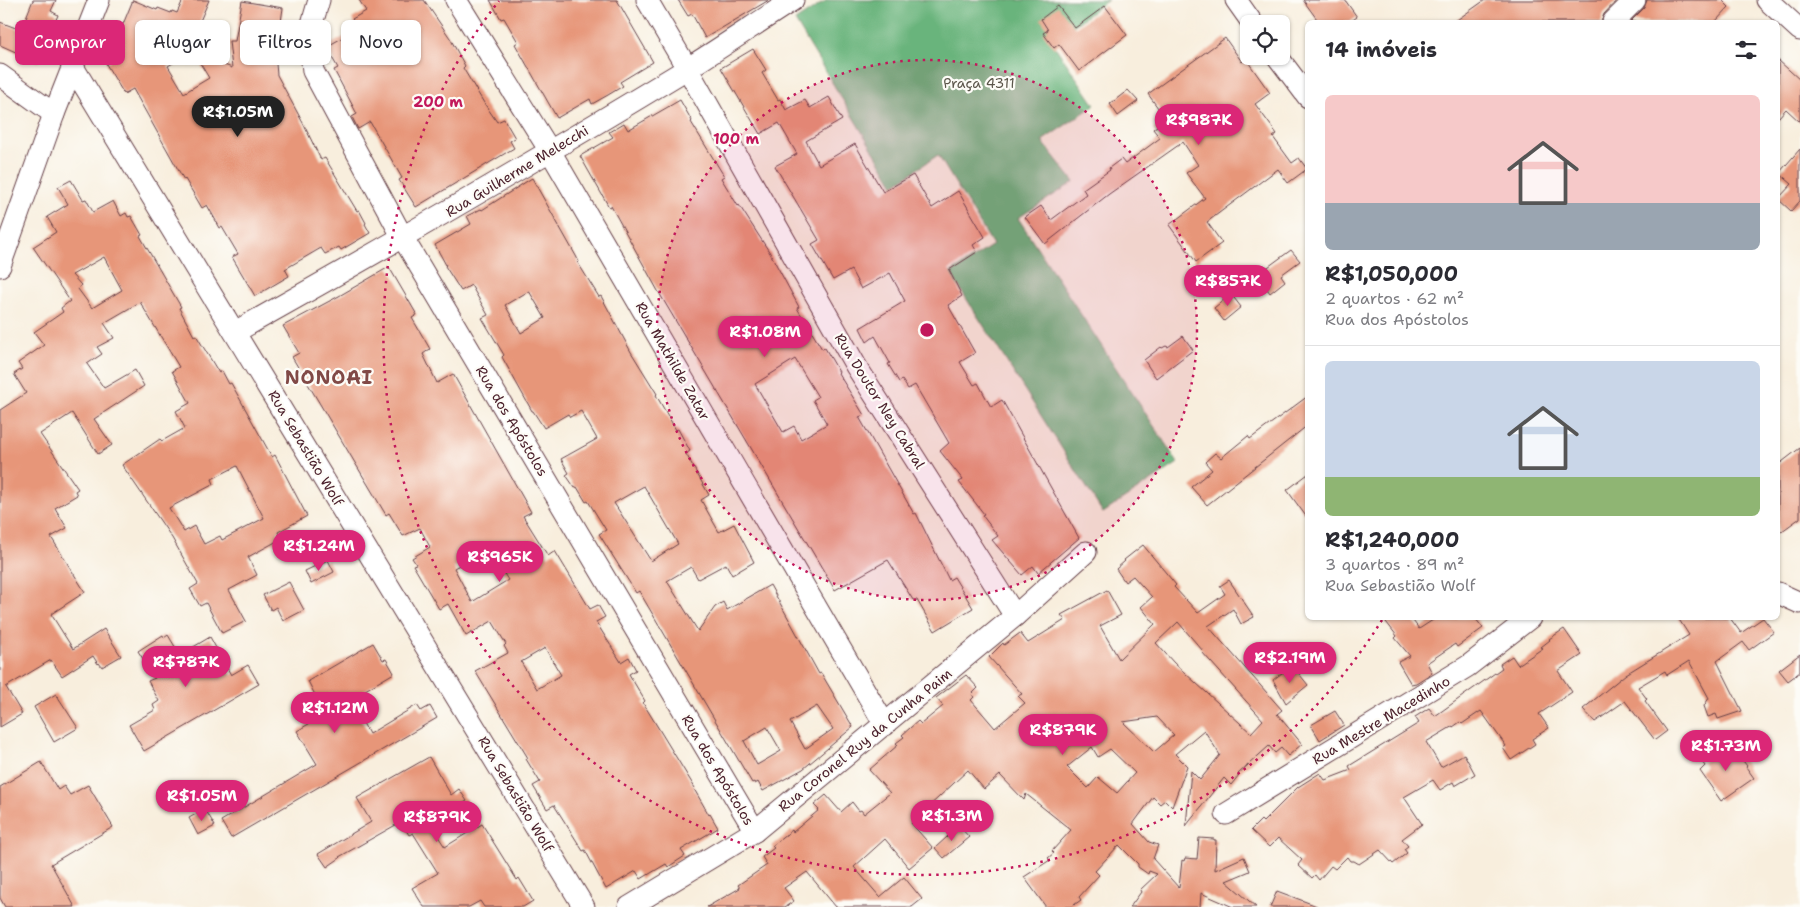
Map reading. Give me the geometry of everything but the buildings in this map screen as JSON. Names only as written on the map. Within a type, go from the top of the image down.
[{"type":"street","points":[[0,266],[54,114],[99,0]]},
{"type":"street","name":"Rua dos Apóstolos","points":[[319,0],[309,34],[312,71],[403,238],[754,831]]},
{"type":"street","name":"Rua Mathilde Zatar","points":[[456,0],[550,151],[885,724]]},
{"type":"street","name":"Rua Doutor Ney Cabral","points":[[647,0],[688,68],[856,366],[1015,616]]},
{"type":"street","name":"Rua Guilherme Melecchi","points":[[235,332],[403,238],[550,151],[688,68],[793,0]]},
{"type":"street","points":[[1236,0],[1247,15]]},
{"type":"street","points":[[1616,20],[1635,0]]},
{"type":"street","points":[[1767,0],[1800,30]]},
{"type":"street","points":[[1284,65],[1305,93]]},
{"type":"street","name":"Rua Sebastião Wolf","points":[[73,67],[584,907]]},
{"type":"street","points":[[0,75],[54,114]]},
{"type":"street","name":"Rua Coronel Ruy da Cunha Paim","points":[[629,907],[754,831],[1015,616],[1086,552]]},
{"type":"street","points":[[1780,594],[1800,603]]},
{"type":"street","name":"Rua Mestre Macedinho","points":[[1226,814],[1468,666],[1527,620]]},
{"type":"green space","name":"Praça 4311","points":[[827,0],[1108,0],[1052,42],[1095,105],[1042,141],[1074,182],[1018,218],[1178,463],[1103,513],[950,273],[993,245],[938,155],[894,185],[795,21]]},
{"type":"district","name":"NONOAI","points":[[329,377]]}]
